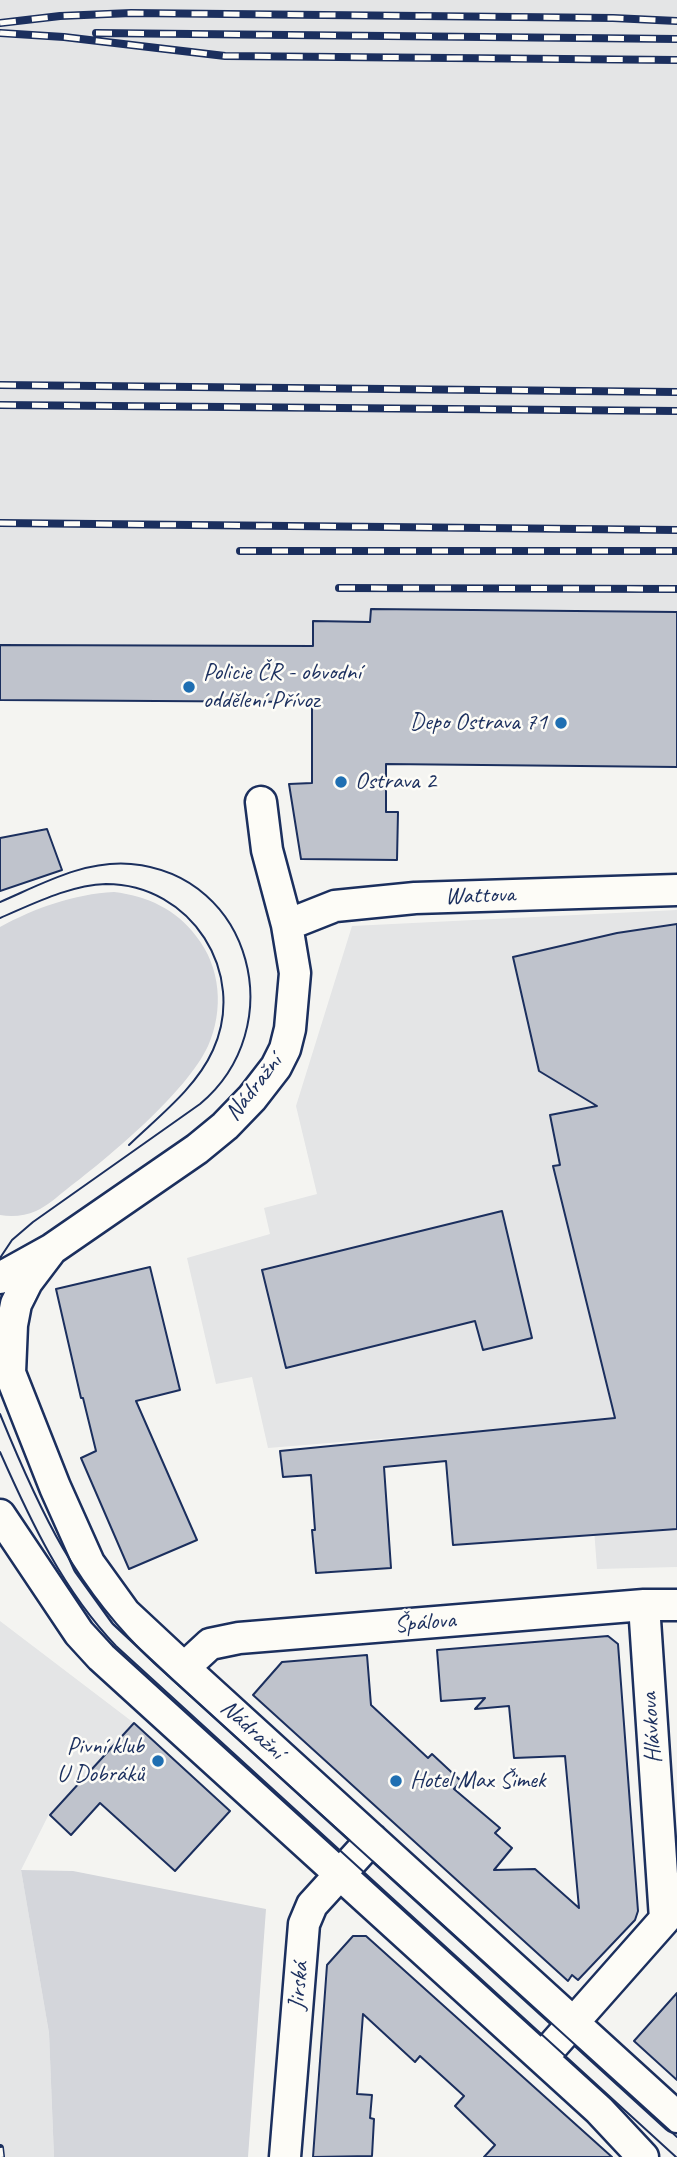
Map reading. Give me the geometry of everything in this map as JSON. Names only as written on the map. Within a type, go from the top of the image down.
[{"type":"street","name":"Nádražní","points":[[0,1278],[52,1249],[206,1141],[252,1098],[276,1067],[285,1049],[294,1002],[295,973],[287,925],[267,850],[261,802]]},
{"type":"street","name":"Wattova","points":[[287,925],[335,906],[415,898],[677,890]]},
{"type":"street","name":"Nádražní","points":[[52,1249],[27,1282],[16,1304],[12,1325],[10,1373],[55,1488],[89,1563],[125,1613],[677,2117]]},
{"type":"street","name":"Nádražní","points":[[0,1516],[67,1617],[89,1645],[599,2110],[643,2157]]},
{"type":"street","name":"Špálova","points":[[184,1668],[210,1644],[239,1638],[644,1605],[677,1605]]},
{"type":"street","name":"Hlávkova","points":[[542,2058],[665,1919],[644,1605]]},
{"type":"street","name":"Jirská","points":[[285,2157],[304,1924],[312,1905],[372,1839]]},
{"type":"shaded area","points":[[0,0],[677,0],[677,612],[399,609],[398,622],[314,621],[315,648],[0,645]]},
{"type":"shaded area","points":[[114,892],[160,905],[179,918],[196,936],[211,961],[215,975],[218,1004],[213,1032],[198,1064],[183,1083],[145,1123],[103,1160],[40,1209],[23,1215],[0,1215],[0,927],[55,903]]},
{"type":"shaded area","points":[[677,910],[677,1567],[597,1569],[586,1422],[268,1448],[252,1377],[216,1384],[187,1258],[270,1234],[264,1208],[317,1194],[296,1106],[352,926]]},
{"type":"shaded area","points":[[0,1621],[134,1723],[49,1814],[21,1870],[49,2033],[54,2157],[0,2157]]},
{"type":"shaded area","points":[[21,1870],[73,1871],[266,1909],[248,2157],[54,2157],[49,2033]]},
{"type":"building","points":[[371,609],[677,612],[677,767],[386,764],[386,812],[398,812],[397,860],[301,859],[289,784],[312,783],[312,702],[0,700],[0,645],[313,646],[313,621],[370,622]]},
{"type":"building","points":[[47,829],[62,870],[0,891],[0,838]]},
{"type":"building","points":[[677,924],[677,1529],[453,1545],[446,1461],[384,1467],[391,1568],[316,1573],[311,1475],[283,1477],[280,1451],[615,1418],[553,1166],[560,1165],[550,1115],[597,1106],[539,1071],[513,957],[617,933]]},
{"type":"building","points":[[502,1211],[532,1338],[483,1350],[475,1321],[286,1368],[262,1270]]},
{"type":"building","points":[[150,1267],[180,1390],[136,1401],[197,1540],[129,1569],[81,1458],[96,1451],[56,1289]]},
{"type":"building","points":[[608,1636],[618,1644],[638,1911],[635,1920],[578,1980],[572,1975],[568,1981],[253,1695],[282,1662],[367,1655],[371,1705],[428,1758],[432,1754],[461,1781],[454,1789],[500,1828],[495,1833],[512,1848],[494,1870],[535,1869],[579,1908],[565,1756],[514,1758],[509,1706],[475,1709],[485,1698],[441,1701],[437,1650]]},
{"type":"building","points":[[134,1723],[230,1811],[175,1871],[100,1803],[71,1835],[50,1815]]},
{"type":"building","points":[[353,1936],[366,1936],[612,2157],[484,2157],[495,2145],[455,2106],[464,2096],[420,2056],[415,2062],[363,2014],[357,2094],[372,2095],[372,2156],[313,2157],[327,1965]]},
{"type":"building","points":[[677,1993],[677,2080],[634,2041]]},
{"type":"tram line","points":[[0,902],[64,875],[97,866],[131,864],[173,874],[206,895],[230,925],[245,960],[250,998],[245,1036],[228,1072],[200,1104],[33,1222],[12,1240],[0,1258]]},
{"type":"tram line","points":[[0,918],[65,892],[106,884],[136,888],[163,899],[186,916],[204,938],[217,964],[223,992],[222,1021],[213,1050],[187,1089],[129,1145]]},
{"type":"tram line","points":[[0,1414],[30,1484],[63,1548],[103,1607],[127,1635],[154,1663],[677,2137]]},
{"type":"tram line","points":[[0,1452],[36,1529],[64,1578],[116,1646],[676,2157]]},
{"type":"railway","points":[[0,23],[60,16],[131,13],[677,21]]},
{"type":"railway","points":[[0,33],[64,37],[225,56],[677,60]]},
{"type":"railway","points":[[96,33],[677,39]]},
{"type":"railway","points":[[0,385],[677,392]]},
{"type":"railway","points":[[0,405],[677,411]]},
{"type":"railway","points":[[0,523],[677,530]]},
{"type":"railway","points":[[240,551],[677,551]]},
{"type":"railway","points":[[339,588],[677,589]]},
{"type":"railway","points":[[0,2148],[1,2157]]},
{"type":"place","name":"Policie ČR - obvodní oddělení Přívoz","points":[[189,687]]},
{"type":"place","name":"Depo Ostrava 71","points":[[561,723]]},
{"type":"place","name":"Ostrava 2","points":[[341,782]]},
{"type":"place","name":"Pivní klub U Dobráků","points":[[158,1761]]},
{"type":"place","name":"Hotel Max Šimek","points":[[396,1781]]}]
